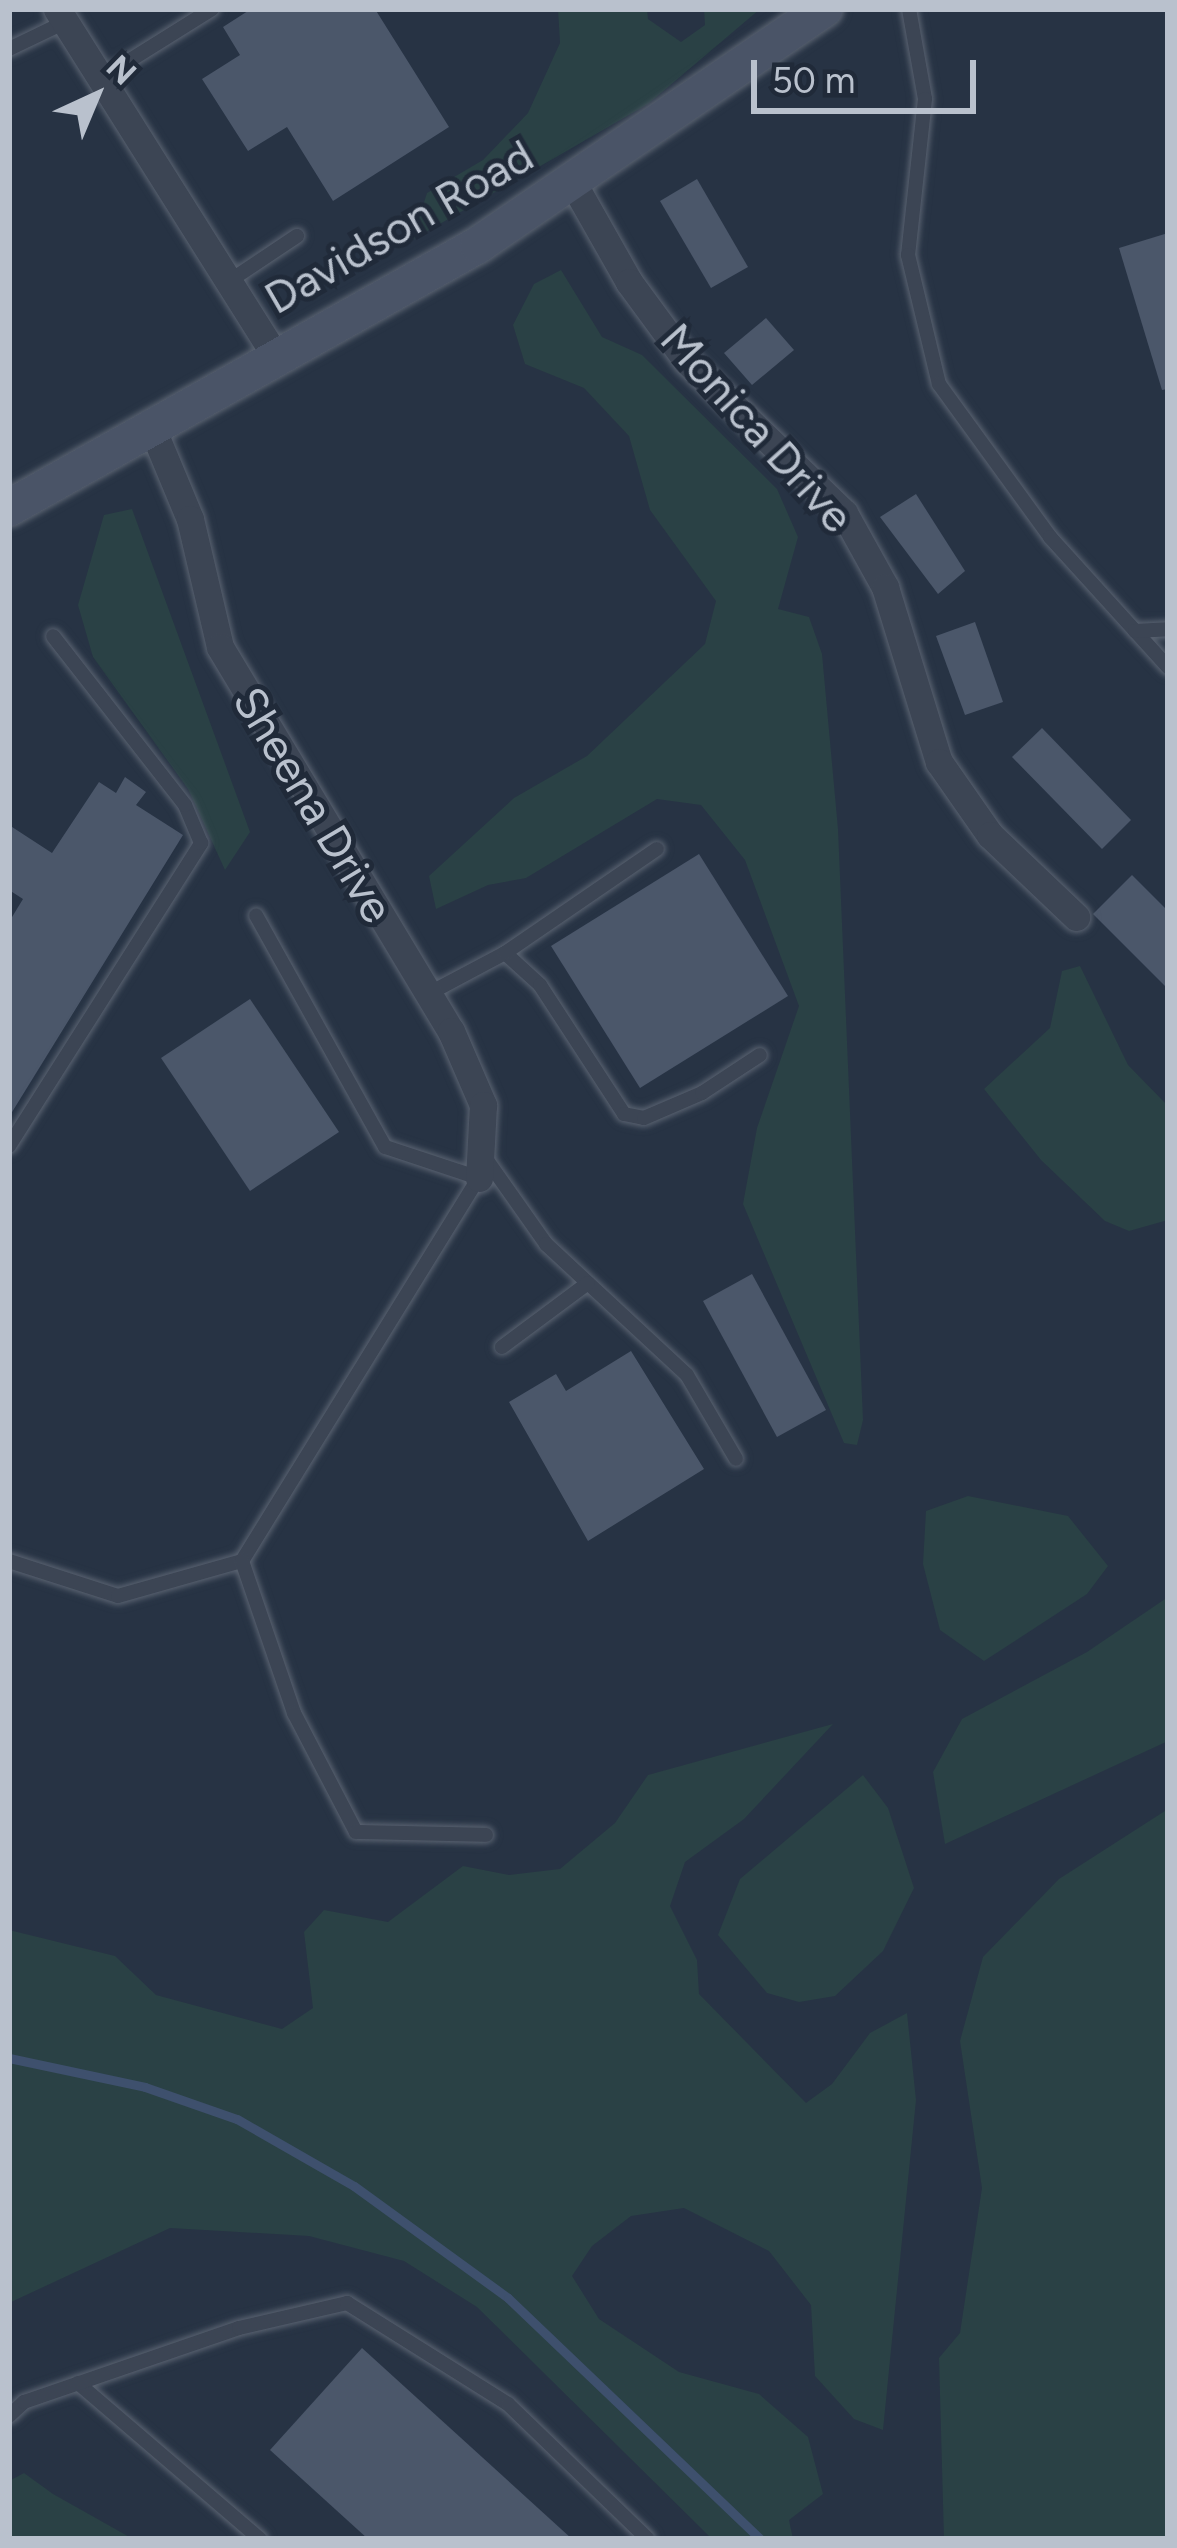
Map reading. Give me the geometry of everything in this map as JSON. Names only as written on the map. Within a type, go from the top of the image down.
[{"type":"street","name":"Davidson Road","points":[[9,508],[150,423],[440,267],[573,183],[824,9]]},
{"type":"street","points":[[61,15],[274,354]]},
{"type":"street","name":"Monica Drive","points":[[573,183],[629,282],[687,361],[844,513],[885,586],[940,762],[990,835],[1076,917]]},
{"type":"street","name":"Sheena Drive","points":[[150,423],[190,519],[220,647],[428,994],[483,1105],[480,1165]]},
{"type":"lane","points":[[100,79],[212,9]]},
{"type":"lane","points":[[908,9],[925,99],[908,255],[939,384],[1050,537],[1168,667]]},
{"type":"lane","points":[[9,49],[61,15]]},
{"type":"lane","points":[[229,282],[297,236]]},
{"type":"lane","points":[[1136,631],[1168,629]]},
{"type":"lane","points":[[9,1146],[201,843],[185,805],[53,636]]},
{"type":"lane","points":[[428,994],[505,953],[657,849]]},
{"type":"lane","points":[[256,915],[385,1147],[480,1165],[546,1244],[687,1375],[736,1459]]},
{"type":"lane","points":[[505,953],[540,985],[624,1114],[644,1118],[760,1055]]},
{"type":"lane","points":[[9,1562],[118,1596],[242,1562],[480,1165]]},
{"type":"lane","points":[[502,1346],[588,1282]]},
{"type":"lane","points":[[242,1562],[293,1713],[356,1832],[486,1835]]},
{"type":"lane","points":[[9,2416],[24,2402],[239,2328],[347,2303],[508,2404],[648,2539]]},
{"type":"lane","points":[[78,2383],[260,2539]]},
{"type":"green space","points":[[558,9],[647,9],[648,19],[681,42],[705,25],[704,9],[760,9],[648,104],[412,240],[427,193],[483,160],[528,113],[560,43]]},
{"type":"green space","points":[[561,270],[602,337],[642,355],[777,489],[798,537],[778,609],[809,617],[822,654],[838,829],[863,1420],[857,1445],[844,1443],[743,1204],[757,1128],[799,1006],[745,860],[701,805],[657,799],[526,878],[488,885],[436,909],[429,876],[514,798],[587,756],[705,644],[716,601],[650,510],[629,436],[584,388],[525,364],[513,325],[534,284]]},
{"type":"green space","points":[[132,509],[250,832],[225,870],[188,789],[93,657],[78,605],[104,515]]},
{"type":"green space","points":[[1080,966],[1128,1065],[1168,1106],[1168,1220],[1129,1231],[1105,1221],[1041,1160],[984,1089],[1050,1028],[1062,971]]},
{"type":"green space","points":[[968,1496],[1068,1516],[1108,1566],[1087,1594],[984,1661],[940,1630],[923,1564],[926,1511]]},
{"type":"green space","points":[[1168,1597],[1168,1741],[945,1844],[933,1772],[962,1719],[1087,1652]]},
{"type":"green space","points":[[833,1724],[744,1819],[685,1862],[670,1906],[697,1960],[699,1994],[806,2103],[832,2084],[870,2033],[907,2013],[916,2100],[883,2430],[854,2419],[815,2376],[811,2305],[769,2251],[684,2208],[631,2216],[592,2246],[572,2276],[599,2319],[679,2372],[759,2394],[808,2437],[823,2494],[789,2520],[793,2539],[712,2539],[477,2307],[404,2261],[309,2236],[170,2228],[9,2303],[9,1930],[115,1956],[156,1995],[282,2029],[313,2008],[304,1932],[324,1910],[388,1922],[463,1866],[509,1875],[560,1869],[615,1823],[648,1775]]},
{"type":"green space","points":[[863,1775],[888,1808],[914,1888],[883,1951],[835,1996],[799,2002],[767,1993],[718,1935],[740,1879]]},
{"type":"green space","points":[[1168,1809],[1168,2539],[944,2539],[939,2358],[960,2333],[982,2188],[960,2041],[983,1957],[1059,1879]]},
{"type":"green space","points":[[24,2473],[133,2539],[9,2539],[9,2481]]},
{"type":"building","points":[[251,9],[375,9],[449,127],[333,201],[287,127],[248,151],[202,79],[240,55],[223,27]]},
{"type":"building","points":[[697,179],[748,267],[711,288],[660,201]]},
{"type":"building","points":[[1168,233],[1168,389],[1162,390],[1119,248]]},
{"type":"building","points":[[766,318],[794,350],[752,385],[724,353]]},
{"type":"building","points":[[916,494],[965,571],[938,594],[880,517]]},
{"type":"building","points":[[975,622],[1003,702],[965,715],[936,636]]},
{"type":"building","points":[[1042,728],[1131,820],[1102,849],[1012,757]]},
{"type":"building","points":[[125,777],[146,792],[136,805],[183,835],[9,1117],[9,922],[23,899],[9,890],[9,825],[52,853],[99,782],[116,793]]},
{"type":"building","points":[[699,854],[788,996],[640,1088],[551,946]]},
{"type":"building","points":[[1132,875],[1168,911],[1168,989],[1093,914]]},
{"type":"building","points":[[250,999],[339,1132],[250,1191],[161,1058]]},
{"type":"building","points":[[752,1274],[826,1410],[777,1437],[703,1301]]},
{"type":"building","points":[[631,1351],[704,1469],[588,1541],[509,1402],[556,1374],[566,1391]]},
{"type":"building","points":[[362,2348],[572,2539],[368,2539],[270,2450]]},
{"type":"waterway","points":[[9,2058],[145,2087],[237,2119],[354,2186],[508,2298],[760,2539]]}]
